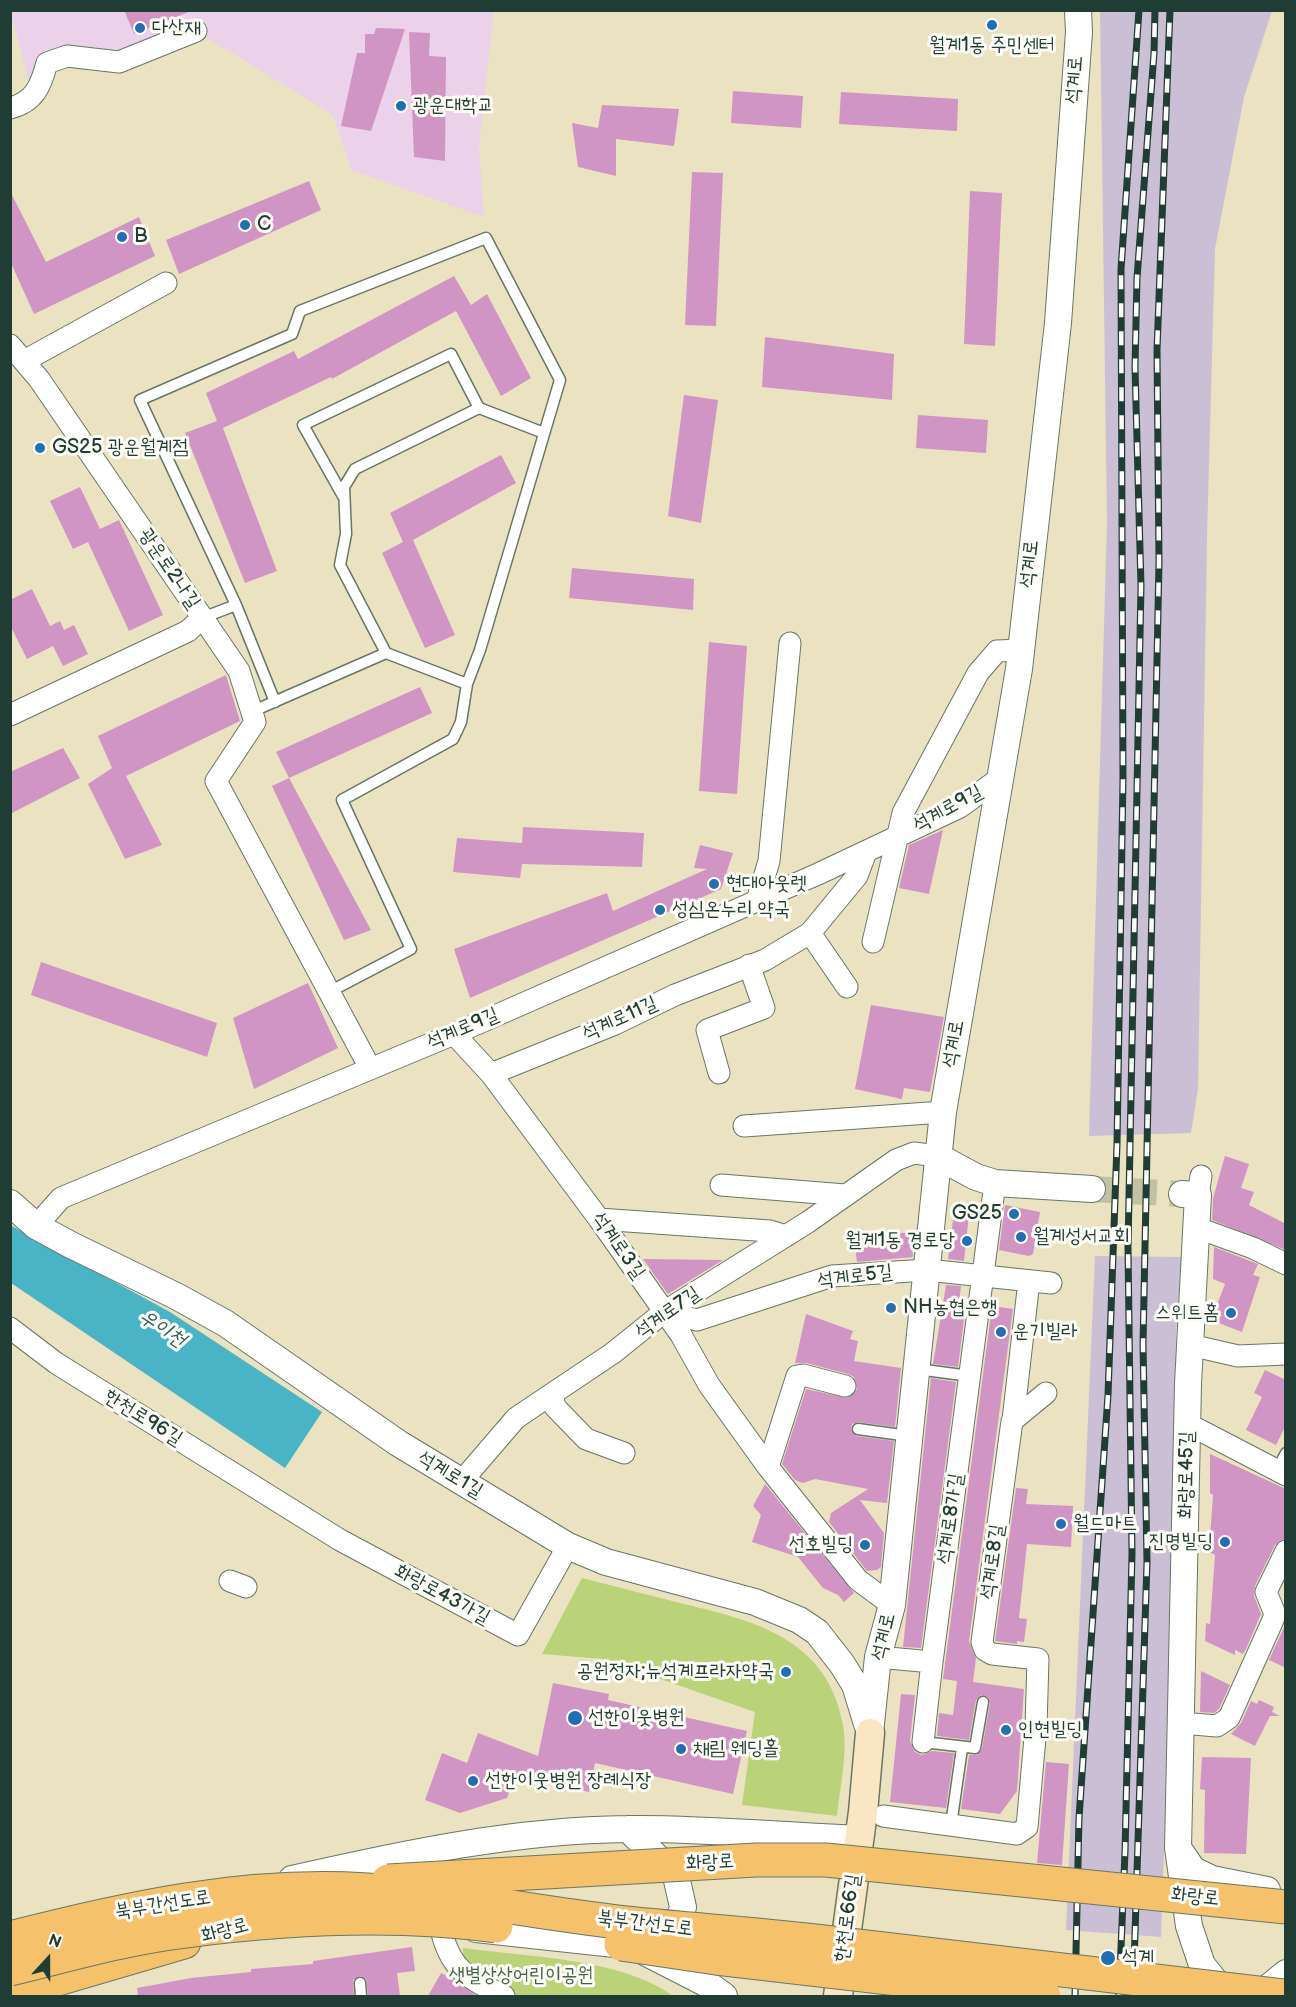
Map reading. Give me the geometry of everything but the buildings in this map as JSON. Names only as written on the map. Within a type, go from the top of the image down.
[{"type":"main road","name":"석계로","points":[[860,1839],[870,1733]]},
{"type":"main road","name":"한천로66길","points":[[838,1996],[860,1839]]},
{"type":"main road","name":"화랑로","points":[[10,1947],[135,1914],[396,1888],[756,1860],[826,1860],[1286,1907]]},
{"type":"main road","name":"화랑로","points":[[10,1993],[245,1925],[396,1888],[766,1879],[891,1886],[1229,1919],[1286,1928]]},
{"type":"main road","name":"북부간선도로","points":[[10,1938],[97,1916],[183,1899],[298,1888],[366,1890],[462,1899],[631,1924],[813,1941],[1283,1996]]},
{"type":"main road","name":"북부간선도로","points":[[10,1969],[184,1931],[327,1919],[458,1921],[716,1958],[1044,1996]]},
{"type":"street","name":"석계로","points":[[870,1733],[878,1657],[892,1605],[943,1112],[1021,650],[1058,323],[1079,32],[1078,10]]},
{"type":"street","points":[[10,108],[22,105],[40,89],[47,63],[67,56],[119,62],[196,30]]},
{"type":"street","points":[[24,361],[166,283]]},
{"type":"street","name":"광운로2나길","points":[[10,345],[24,361],[202,618],[188,631],[10,715]]},
{"type":"street","points":[[202,618],[239,671],[255,722],[216,782],[370,1068]]},
{"type":"street","points":[[757,901],[769,861],[790,644]]},
{"type":"street","points":[[896,838],[903,813],[978,673],[997,651],[1021,650]]},
{"type":"street","name":"석계로9길","points":[[36,1226],[61,1198],[454,1034],[757,901],[960,807],[1000,778]]},
{"type":"street","name":"석계로9길","points":[[873,942],[896,838]]},
{"type":"street","name":"석계로11길","points":[[491,1074],[765,960],[810,933],[856,876],[866,852]]},
{"type":"street","points":[[810,933],[847,987]]},
{"type":"street","points":[[719,1073],[707,1030],[764,1008],[749,966]]},
{"type":"street","name":"석계로3길","points":[[454,1034],[491,1074],[598,1219],[664,1312],[709,1385],[768,1467],[858,1580],[892,1605]]},
{"type":"street","points":[[744,1126],[943,1112]]},
{"type":"street","name":"석계로7길","points":[[461,1482],[516,1418],[613,1353],[664,1312],[786,1236],[896,1160],[914,1154],[937,1156]]},
{"type":"street","points":[[937,1156],[976,1177],[995,1184],[1092,1189]]},
{"type":"street","name":"석계로8가길","points":[[923,1742],[995,1184]]},
{"type":"street","points":[[722,1185],[845,1195]]},
{"type":"street","name":"화랑로45길","points":[[1194,1188],[1196,1227],[1190,1345],[1179,1848],[1189,1926],[1202,1965],[1227,1996]]},
{"type":"street","name":"석계로1길","points":[[10,1203],[36,1226],[225,1323],[398,1443],[568,1546],[606,1562],[754,1602],[799,1620],[817,1632],[842,1664],[855,1685],[870,1733]]},
{"type":"street","points":[[598,1219],[770,1231],[786,1236]]},
{"type":"street","points":[[1196,1227],[1254,1248],[1286,1264]]},
{"type":"street","name":"석계로5길","points":[[664,1312],[697,1320],[832,1276],[927,1270],[1051,1282]]},
{"type":"street","name":"석계로8길","points":[[951,1825],[1017,1834],[1025,1830],[1036,1727],[1038,1659],[992,1654],[985,1650],[982,1642],[1013,1420],[1029,1281]]},
{"type":"street","name":"한천로96길","points":[[10,1328],[56,1363],[279,1503]]},
{"type":"street","points":[[1190,1345],[1238,1356],[1286,1354]]},
{"type":"street","points":[[768,1467],[797,1376],[803,1375],[844,1386]]},
{"type":"street","points":[[1013,1420],[1046,1393]]},
{"type":"street","points":[[552,1394],[555,1407],[586,1439],[624,1453]]},
{"type":"street","points":[[1188,1424],[1283,1466]]},
{"type":"street","name":"화랑로43가길","points":[[279,1503],[340,1540],[518,1635],[568,1546]]},
{"type":"street","points":[[1181,1723],[1217,1726],[1229,1718],[1274,1620],[1275,1614],[1266,1592],[1286,1551]]},
{"type":"street","points":[[878,1657],[932,1662]]},
{"type":"street","points":[[884,1816],[951,1825]]},
{"type":"street","points":[[628,1829],[676,1876],[683,1907],[678,1928],[654,1947],[633,1946]]},
{"type":"street","name":"화랑로","points":[[135,1914],[425,1850],[550,1834],[628,1829],[860,1839]]},
{"type":"street","points":[[1179,1848],[1193,1870],[1212,1880],[1286,1893]]},
{"type":"street","points":[[440,1925],[443,1940],[458,1968],[465,1976],[504,1996]]},
{"type":"street","name":"화랑로","points":[[168,1947],[264,1932],[440,1925],[633,1946],[701,1980],[724,1996]]},
{"type":"street","points":[[1258,1996],[1286,1973]]},
{"type":"lane","points":[[275,702],[236,605],[140,400],[292,334],[300,311],[486,238],[560,380],[480,650],[467,684],[461,722],[453,739],[342,800],[411,949],[329,992]]},
{"type":"lane","points":[[343,496],[303,425],[451,354],[479,408],[544,433]]},
{"type":"lane","points":[[467,684],[386,653],[340,565],[346,534],[343,496],[347,481],[355,469],[479,408]]},
{"type":"lane","points":[[202,618],[236,605]]},
{"type":"lane","points":[[251,712],[386,653]]},
{"type":"lane","points":[[916,1369],[970,1376]]},
{"type":"lane","points":[[858,1429],[909,1436]]},
{"type":"lane","points":[[923,1742],[972,1749],[976,1747],[983,1702]]},
{"type":"lane","points":[[951,1825],[962,1748]]},
{"type":"lane","points":[[360,1983],[361,1996]]},
{"type":"shaded area","name":"광운대학교","points":[[10,11],[494,11],[479,146],[484,217],[351,170],[333,115],[196,31],[119,62],[67,56],[33,96]]},
{"type":"shaded area","points":[[1100,11],[1272,11],[1244,97],[1215,249],[1207,538],[1198,1089],[1191,1133],[1089,1136],[1107,523]]},
{"type":"shaded area","points":[[1095,1256],[1182,1257],[1176,1333],[1173,1590],[1161,1937],[1066,1930]]},
{"type":"green space","points":[[582,1578],[737,1618],[762,1627],[805,1653],[822,1672],[835,1696],[843,1725],[844,1759],[837,1816],[742,1805],[755,1712],[603,1659],[542,1654]]},
{"type":"green space","name":"샛별상상어린이공원","points":[[463,1948],[601,1966],[652,1983],[673,1996],[515,1996],[473,1974],[463,1963]]},
{"type":"water","name":"우이천","points":[[10,1225],[170,1312],[322,1412],[285,1468],[11,1283]]},
{"type":"tunnel","points":[[1092,1189],[1182,1194]]},
{"type":"railway","points":[[1075,1996],[1079,1818],[1108,1395],[1117,1144],[1123,778],[1121,269],[1139,10]]},
{"type":"railway","points":[[1119,1996],[1132,1553],[1128,1247],[1141,586],[1135,367],[1137,278],[1154,53],[1155,10]]},
{"type":"railway","points":[[1133,1996],[1147,1562],[1143,1344],[1159,562],[1157,350],[1170,10]]},
{"type":"place","name":"월계1동 주민센터","points":[[992,25]]},
{"type":"place","name":"다산재","points":[[140,28]]},
{"type":"place","name":"광운대학교","points":[[401,106]]},
{"type":"place","name":"C","points":[[245,225]]},
{"type":"place","name":"B","points":[[122,237]]},
{"type":"place","name":"GS25 광운월계점","points":[[40,448]]},
{"type":"place","name":"현대아웃렛","points":[[714,884]]},
{"type":"place","name":"성심온누리 약국","points":[[660,910]]},
{"type":"place","name":"GS25","points":[[1014,1214]]},
{"type":"place","name":"월계성서교회","points":[[1021,1237]]},
{"type":"place","name":"월계1동 경로당","points":[[967,1241]]},
{"type":"place","name":"NH농협은행","points":[[891,1308]]},
{"type":"place","name":"스위트홈","points":[[1231,1313]]},
{"type":"place","name":"운기빌라","points":[[1001,1332]]},
{"type":"place","name":"월드마트","points":[[1061,1524]]},
{"type":"place","name":"진명빌딩","points":[[1225,1542]]},
{"type":"place","name":"선호빌딩","points":[[865,1545]]},
{"type":"place","name":"공원정자;뉴석계프라자약국","points":[[786,1672]]},
{"type":"place","name":"선한이웃병원","points":[[575,1718]]},
{"type":"place","name":"인현빌딩","points":[[1006,1730]]},
{"type":"place","name":"채림 웨딩홀","points":[[681,1749]]},
{"type":"place","name":"선한이웃병원 장례식장","points":[[473,1781]]},
{"type":"place","name":"석계","points":[[1108,1958]]}]
